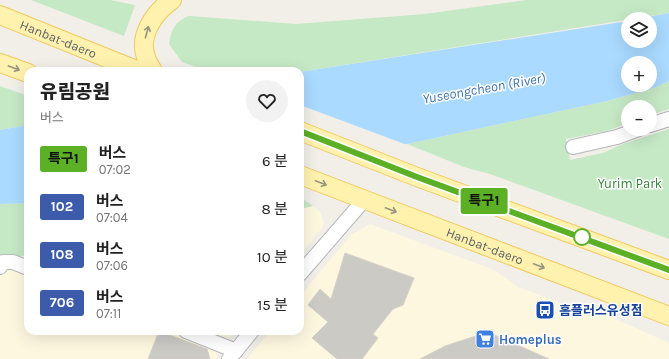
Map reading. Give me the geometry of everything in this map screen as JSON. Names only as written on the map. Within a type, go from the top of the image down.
[{"type":"main road","points":[[148,67],[144,43],[150,20],[162,7],[172,0]]},
{"type":"main road","name":"Hanbat-daero","points":[[0,15],[140,67]]},
{"type":"main road","points":[[0,63],[24,72]]},
{"type":"main road","points":[[304,133],[417,177],[669,270]]},
{"type":"main road","name":"Hanbat-daero","points":[[304,177],[666,317]]},
{"type":"street","points":[[657,122],[669,118]]},
{"type":"street","points":[[573,147],[621,136]]},
{"type":"street","points":[[304,269],[364,200]]},
{"type":"street","points":[[0,266],[3,262],[13,262],[24,266]]},
{"type":"street","points":[[194,335],[232,355],[249,335]]},
{"type":"shaded area","points":[[313,206],[320,212],[324,222],[322,228],[304,250],[304,208]]},
{"type":"shaded area","points":[[370,224],[494,270],[518,287],[574,308],[598,311],[669,343],[669,359],[247,359],[267,335],[304,335],[304,291],[351,235]]},
{"type":"shaded area","points":[[24,256],[24,335],[233,335],[230,337],[221,336],[213,347],[217,353],[217,359],[0,359],[0,259]]},
{"type":"green space","points":[[31,0],[110,0],[135,5],[124,36]]},
{"type":"green space","points":[[527,0],[669,0],[669,13],[657,15],[657,12],[621,12],[621,21],[304,71],[304,67],[196,67],[182,62],[169,44],[174,27],[177,23],[189,16],[296,24],[425,14]]},
{"type":"green space","name":"Yurim Park","points":[[669,81],[669,109],[657,113],[657,100],[621,100],[621,126],[607,131],[566,139],[570,160],[603,153],[623,144],[648,136],[657,136],[657,133],[669,129],[669,239],[490,174],[464,167],[407,144],[607,101],[640,92],[657,92],[657,87]]},
{"type":"green space","points":[[0,86],[24,95],[24,126],[0,130]]},
{"type":"green space","points":[[304,200],[313,206],[304,208]]},
{"type":"green space","points":[[24,203],[24,256],[0,259],[0,204]]},
{"type":"water","name":"Yuseongcheon (River)","points":[[669,13],[669,81],[657,87],[657,56],[621,56],[621,92],[640,92],[607,101],[407,144],[304,162],[304,71],[621,22],[621,48],[657,48],[657,15]]},
{"type":"water","points":[[24,126],[24,203],[0,204],[0,130]]},
{"type":"pier","points":[[304,106],[410,146],[304,164]]},
{"type":"building","points":[[345,253],[414,278],[403,305],[393,309],[373,334],[378,338],[362,359],[337,359],[312,338],[328,322],[308,305],[320,289],[331,299]]},
{"type":"building","name":"Homeplus","points":[[488,332],[549,359],[420,359],[445,346]]},
{"type":"building","points":[[157,335],[170,335],[207,349],[210,359],[148,359]]},
{"type":"bus line","name":"특구1","points":[[304,133],[417,177],[669,270]]},
{"type":"place","name":"홈플러스유성점","points":[[545,310]]},
{"type":"place","name":"Homeplus","points":[[485,339]]}]
